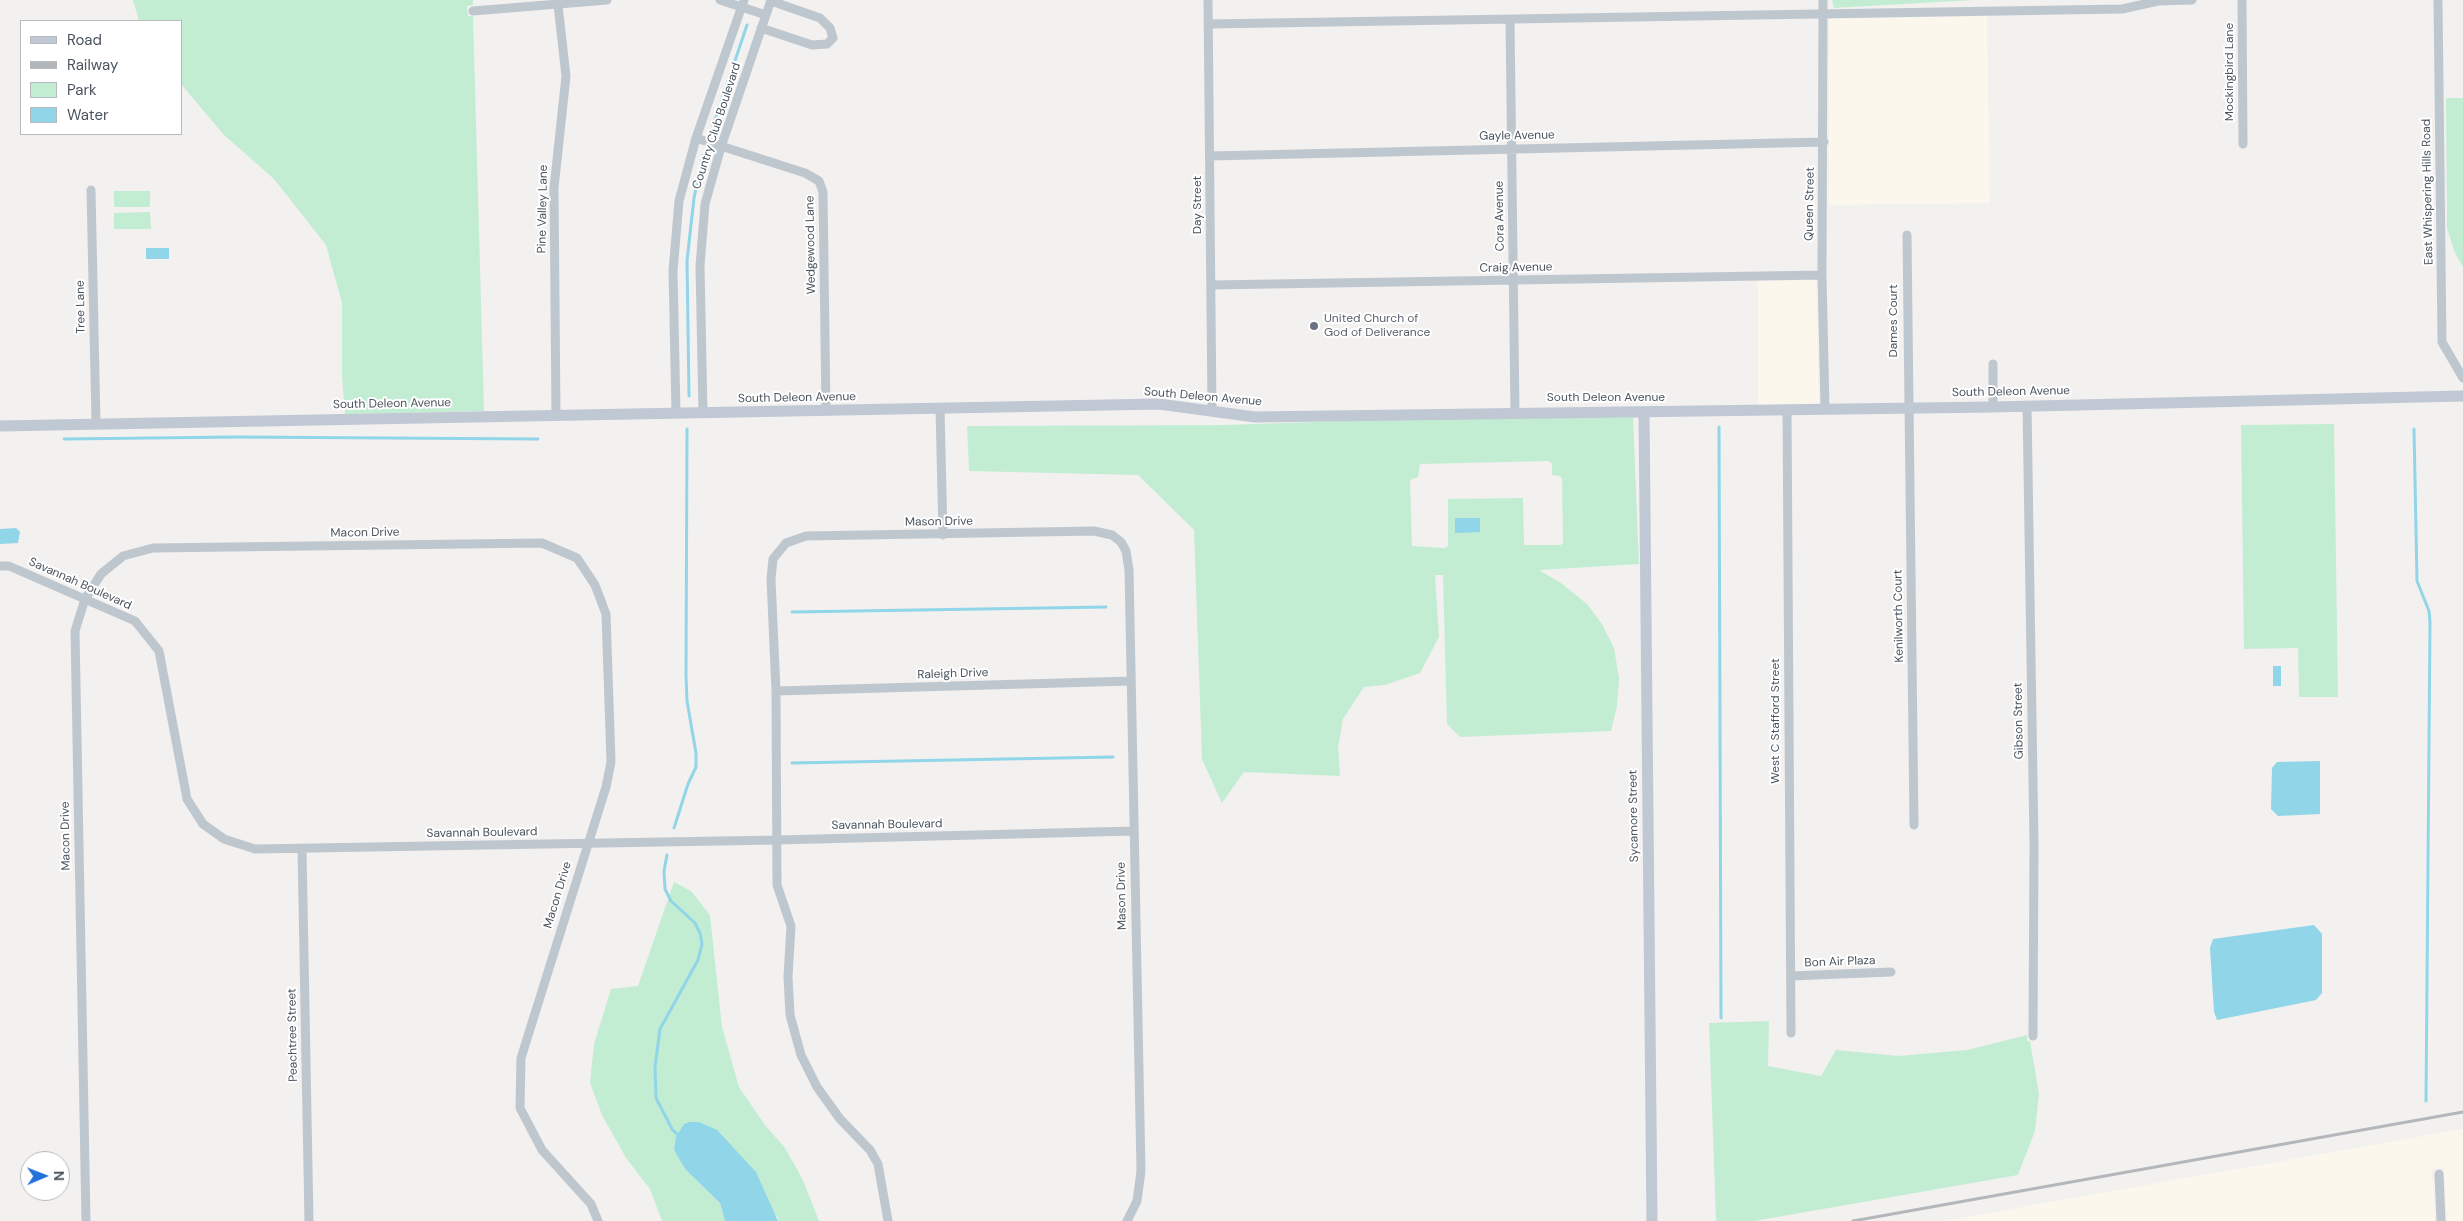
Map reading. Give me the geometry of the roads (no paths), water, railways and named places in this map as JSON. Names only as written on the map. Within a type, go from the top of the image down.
[{"type":"street","points":[[473,10],[606,0]]},
{"type":"street","points":[[720,0],[744,3],[766,15]]},
{"type":"street","name":"Day Street","points":[[1208,0],[1212,410]]},
{"type":"street","name":"Queen Street","points":[[1823,0],[1824,142],[1822,275],[1825,408]]},
{"type":"street","points":[[1208,24],[2122,9],[2158,1],[2192,0]]},
{"type":"street","name":"Mockingbird Lane","points":[[2242,0],[2244,144]]},
{"type":"street","name":"East Whispering Hills Road","points":[[2438,0],[2442,342],[2463,378]]},
{"type":"street","points":[[761,28],[812,45],[827,44],[833,38],[830,28],[820,18],[771,1]]},
{"type":"street","name":"Country Club Boulevard","points":[[703,413],[700,266],[706,204],[721,147],[771,1]]},
{"type":"street","name":"Country Club Boulevard","points":[[676,413],[672,271],[679,201],[696,138],[744,3]]},
{"type":"street","name":"Pine Valley Lane","points":[[556,415],[554,188],[566,76],[558,5]]},
{"type":"street","name":"Cora Avenue","points":[[1510,20],[1515,412]]},
{"type":"street","name":"Wedgewood Lane","points":[[696,138],[805,173],[819,181],[824,192],[826,411]]},
{"type":"street","name":"Gayle Avenue","points":[[1210,156],[1824,142]]},
{"type":"street","name":"Tree Lane","points":[[92,190],[96,423]]},
{"type":"street","name":"Dames Court","points":[[1907,234],[1907,407]]},
{"type":"street","name":"Craig Avenue","points":[[1211,285],[1822,275]]},
{"type":"street","points":[[1992,364],[1993,407]]},
{"type":"street","name":"South Deleon Avenue","points":[[0,426],[1159,404],[1255,417],[1993,407],[2463,396]]},
{"type":"street","name":"Gibson Street","points":[[2027,406],[2034,844],[2033,1036]]},
{"type":"street","name":"Kenilworth Court","points":[[1907,407],[1914,825]]},
{"type":"street","points":[[940,409],[943,535]]},
{"type":"street","name":"West C Stafford Street","points":[[1787,409],[1791,1033]]},
{"type":"street","name":"Sycamore Street","points":[[1644,412],[1652,1221]]},
{"type":"street","name":"Mason Drive","points":[[888,1221],[878,1164],[870,1150],[840,1119],[818,1088],[808,1070],[795,1036],[788,990],[791,933],[788,915],[777,885],[776,691],[772,567],[774,559],[780,548],[791,540],[806,536],[1094,531],[1107,533],[1116,538],[1124,546],[1128,561],[1141,1171],[1139,1194],[1127,1221]]},
{"type":"street","name":"Macon Drive","points":[[86,1221],[75,631],[85,599],[104,570],[123,556],[153,548],[542,543],[577,558],[596,585],[606,614],[611,762],[521,1058],[520,1108],[542,1150],[591,1204],[598,1221]]},
{"type":"street","name":"Savannah Boulevard","points":[[0,566],[9,566],[135,622],[159,651],[187,799],[203,824],[224,839],[256,849],[778,840],[1133,831]]},
{"type":"street","name":"Raleigh Drive","points":[[776,691],[1131,681]]},
{"type":"street","name":"Peachtree Street","points":[[302,849],[309,1221]]},
{"type":"street","name":"Bon Air Plaza","points":[[1791,976],[1891,972]]},
{"type":"street","points":[[2438,1174],[2441,1221]]},
{"type":"water","points":[[146,248],[169,248],[169,259],[146,259]]},
{"type":"water","points":[[1455,518],[1480,518],[1480,532],[1455,533]]},
{"type":"water","points":[[16,528],[20,532],[18,543],[0,544],[0,529]]},
{"type":"water","points":[[2273,666],[2281,666],[2281,686],[2273,686]]},
{"type":"water","points":[[2320,761],[2320,814],[2278,816],[2271,809],[2272,768],[2277,762]]},
{"type":"water","points":[[2314,925],[2322,934],[2322,993],[2316,1000],[2217,1020],[2214,1012],[2210,948],[2213,939]]},
{"type":"water","points":[[699,1122],[717,1130],[756,1172],[778,1221],[725,1221],[720,1203],[685,1169],[674,1150],[676,1137],[684,1124]]},
{"type":"waterway","points":[[713,126],[747,25]]},
{"type":"waterway","points":[[689,396],[687,261],[694,198],[703,155]]},
{"type":"waterway","points":[[1719,427],[1721,1018]]},
{"type":"waterway","points":[[674,828],[688,784],[696,767],[696,753],[687,701],[686,676],[687,429]]},
{"type":"waterway","points":[[2414,429],[2417,581],[2429,611],[2430,622],[2426,1101]]},
{"type":"waterway","points":[[64,439],[236,437],[538,439]]},
{"type":"waterway","points":[[792,612],[1106,607]]},
{"type":"waterway","points":[[792,763],[1113,757]]},
{"type":"waterway","points":[[667,855],[664,871],[665,889],[671,901],[695,923],[700,933],[702,944],[698,960],[660,1029],[655,1067],[656,1098],[672,1129],[679,1136]]},
{"type":"railway","points":[[1853,1221],[2463,1112]]},
{"type":"place","name":"United Church of God of Deliverance","points":[[1314,326]]}]
